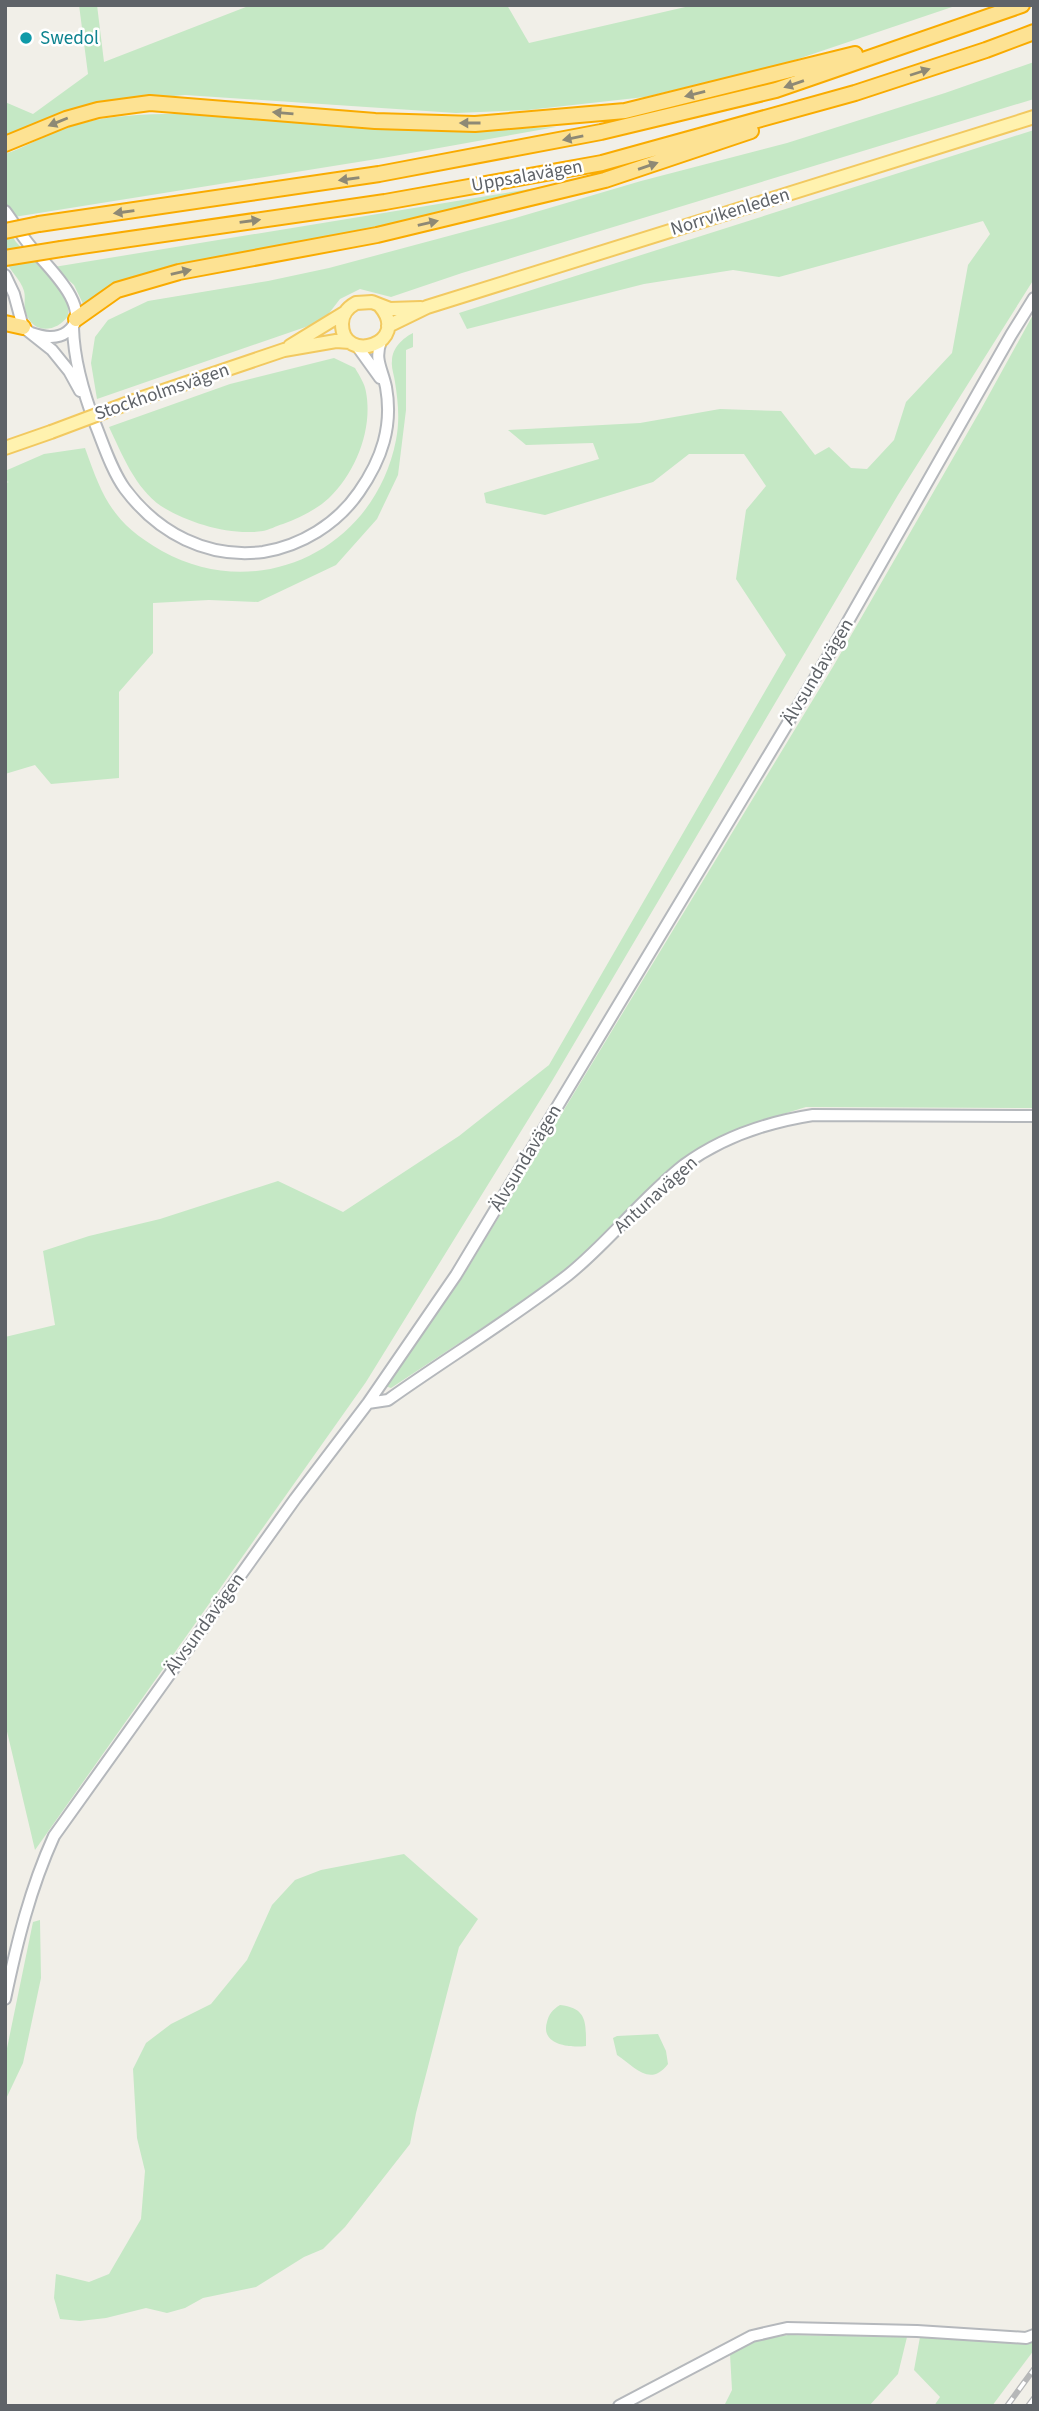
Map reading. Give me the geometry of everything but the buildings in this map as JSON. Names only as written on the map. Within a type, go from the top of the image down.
[{"type":"highway","name":"Uppsalavägen","points":[[5,231],[379,174],[601,132],[776,90],[1022,5]]},
{"type":"highway","points":[[5,144],[66,119],[98,110],[150,103],[375,121],[475,124],[625,111],[951,30]]},
{"type":"highway","name":"Uppsalavägen","points":[[5,258],[385,202],[602,163],[855,93],[1034,32]]},
{"type":"highway","points":[[75,324],[117,290],[179,272],[377,235],[605,180],[855,93]]},
{"type":"highway","points":[[5,323],[27,330]]},
{"type":"main road","name":"Norrvikenleden","points":[[388,326],[427,307],[1034,117]]},
{"type":"main road","points":[[363,301],[380,306],[385,312],[388,326],[381,341],[365,348],[353,344],[342,328],[344,313],[349,307],[363,301]]},
{"type":"main road","name":"Norrvikenleden","points":[[380,306],[390,309],[427,307]]},
{"type":"main road","name":"Stockholmsvägen","points":[[284,350],[344,313]]},
{"type":"main road","name":"Stockholmsvägen","points":[[5,450],[284,350],[336,341],[353,344]]},
{"type":"street","points":[[5,211],[25,240],[66,287],[74,303],[79,370],[87,402],[123,487],[148,515],[179,538],[212,550],[245,554],[279,549],[310,537],[338,517],[358,494],[384,447],[389,416],[386,386],[377,356],[381,341]]},
{"type":"street","points":[[5,275],[27,330],[52,350],[87,402]]},
{"type":"street","name":"Älvsundavägen","points":[[5,2000],[27,1904],[54,1836],[295,1499],[368,1403],[464,1263],[830,653],[1034,298]]},
{"type":"street","points":[[27,330],[49,338],[64,335],[75,324]]},
{"type":"street","points":[[353,344],[386,386]]},
{"type":"street","name":"Antunavägen","points":[[368,1403],[388,1400],[540,1296],[579,1266],[684,1166],[709,1150],[751,1130],[813,1115],[1034,1116]]},
{"type":"street","points":[[619,2406],[738,2342],[773,2329],[917,2331],[1026,2338],[1034,2335]]},
{"type":"green space","points":[[79,5],[97,5],[104,62],[251,5],[507,5],[529,43],[694,5],[958,5],[783,64],[645,97],[528,110],[456,113],[185,95],[106,102],[65,111],[5,137],[5,102],[33,114],[88,74]]},
{"type":"green space","points":[[1034,62],[1034,99],[391,297],[360,289],[340,299],[323,321],[97,399],[91,363],[95,337],[108,320],[148,301],[329,268],[512,219],[641,181],[787,143]]},
{"type":"green space","points":[[181,114],[443,132],[556,127],[383,158],[14,217],[5,203],[5,154],[58,131],[94,120]]},
{"type":"green space","points":[[1034,130],[1034,279],[898,495],[552,1081],[366,1382],[35,1850],[5,1723],[5,1337],[55,1325],[43,1251],[89,1236],[160,1219],[278,1181],[343,1212],[459,1136],[549,1065],[786,655],[736,579],[746,510],[766,486],[744,454],[689,454],[653,482],[545,515],[486,503],[484,493],[599,459],[593,443],[526,445],[508,430],[640,423],[720,409],[781,411],[815,455],[829,447],[851,468],[867,469],[894,440],[906,402],[952,353],[968,265],[990,234],[983,221],[779,277],[733,270],[644,284],[467,329],[459,313]]},
{"type":"green space","points":[[566,183],[381,227],[176,265],[127,280],[84,306],[74,285],[54,267]]},
{"type":"green space","points":[[5,225],[16,242],[68,298],[68,316],[52,328],[39,328],[29,320],[25,310],[25,294],[5,258]]},
{"type":"green space","points":[[1034,313],[1034,1108],[806,1107],[751,1124],[698,1149],[672,1168],[577,1261],[538,1291],[391,1388],[385,1386],[460,1281],[834,665]]},
{"type":"green space","points":[[413,333],[413,347],[406,350],[406,410],[398,475],[377,519],[336,565],[258,602],[209,600],[153,603],[153,653],[119,692],[119,778],[51,784],[35,765],[5,774],[5,483],[9,482],[5,481],[5,471],[44,454],[85,448],[104,496],[112,508],[132,530],[162,551],[199,566],[237,572],[273,568],[308,557],[338,537],[364,511],[384,478],[398,425],[392,356],[399,344]]},
{"type":"green space","points":[[334,358],[355,368],[365,389],[367,421],[360,449],[347,476],[329,498],[307,513],[268,530],[223,530],[184,518],[161,506],[137,480],[109,427],[230,384]]},
{"type":"green space","points":[[404,1854],[478,1919],[459,1947],[410,2144],[345,2227],[323,2249],[304,2257],[256,2287],[203,2298],[185,2308],[167,2313],[146,2308],[106,2318],[80,2321],[60,2319],[54,2298],[56,2274],[89,2282],[109,2274],[141,2219],[145,2171],[137,2138],[133,2069],[146,2043],[171,2024],[211,2004],[247,1960],[272,1905],[295,1880],[321,1870]]},
{"type":"green space","points":[[40,1920],[41,1978],[23,2063],[5,2101],[5,2058],[33,1922]]},
{"type":"green space","points":[[560,2005],[580,2013],[585,2023],[586,2046],[565,2045],[548,2036],[547,2022],[553,2010]]},
{"type":"green space","points":[[658,2034],[666,2051],[668,2064],[661,2071],[648,2075],[642,2073],[617,2055],[613,2038]]},
{"type":"green space","points":[[788,2335],[907,2337],[898,2374],[869,2406],[724,2406],[732,2390],[730,2354],[754,2341]]},
{"type":"green space","points":[[920,2337],[1022,2344],[1034,2339],[1034,2350],[992,2406],[934,2406],[940,2397],[914,2370]]},
{"type":"railway","points":[[1007,2406],[1034,2369]]},
{"type":"railway","points":[[1028,2406],[1034,2398]]},
{"type":"place","name":"Swedol","points":[[26,38]]}]
